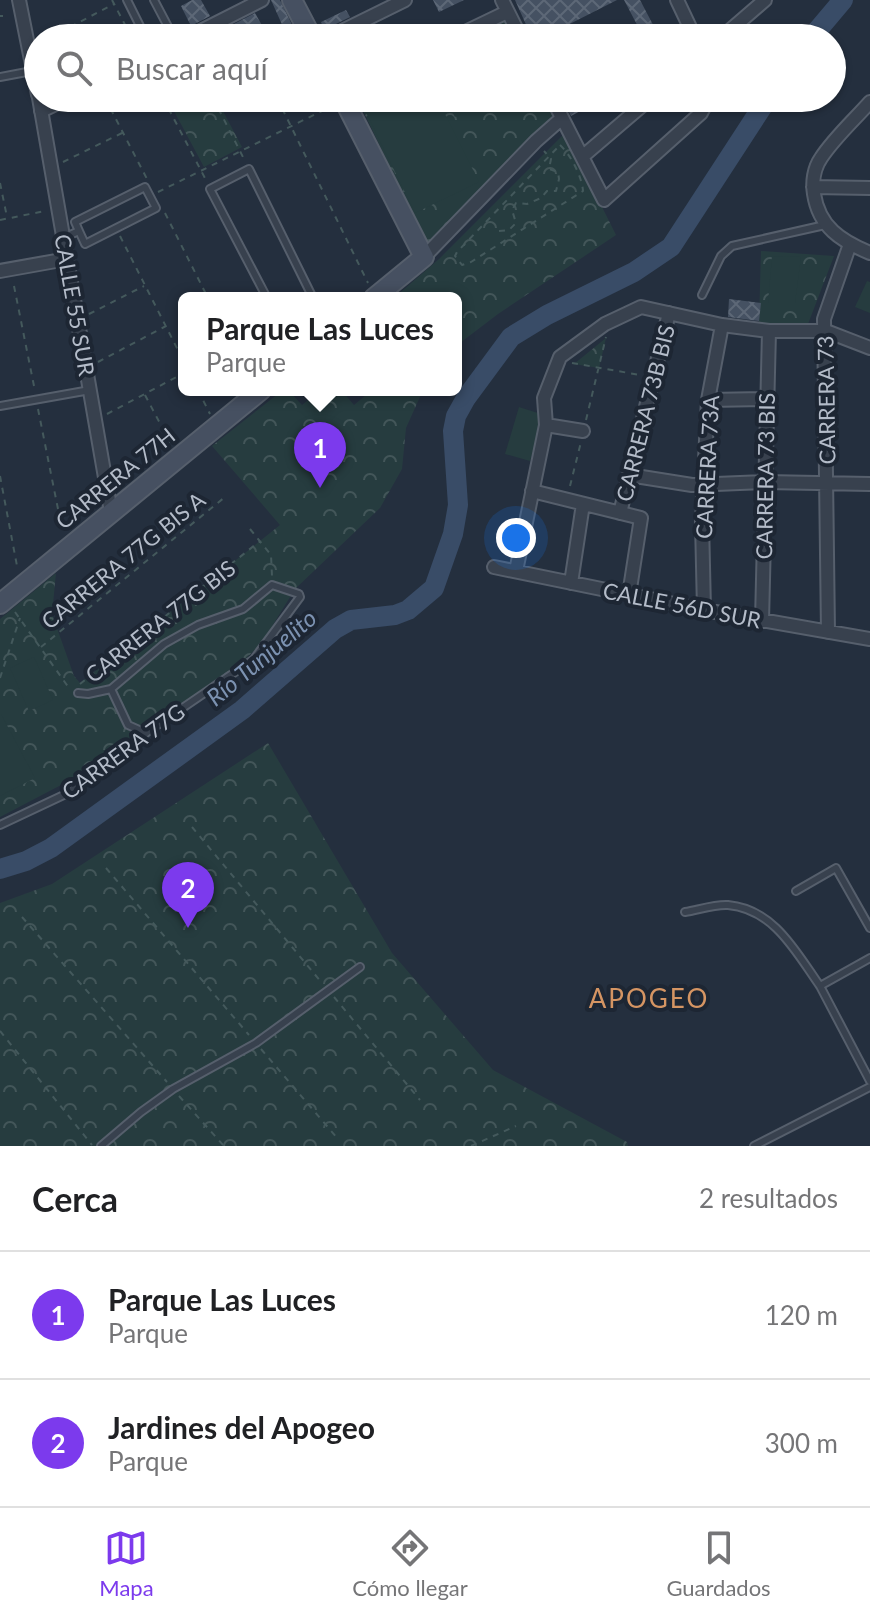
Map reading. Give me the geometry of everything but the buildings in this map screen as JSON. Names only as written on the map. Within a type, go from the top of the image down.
[{"type":"street","name":"CALLE 55 SUR","points":[[19,0],[24,25]]},
{"type":"street","points":[[215,24],[262,0]]},
{"type":"street","points":[[292,0],[305,24]]},
{"type":"street","points":[[356,24],[405,0]]},
{"type":"street","points":[[677,0],[688,24]]},
{"type":"street","points":[[737,24],[765,0]]},
{"type":"street","points":[[475,24],[504,6],[514,24]]},
{"type":"street","points":[[870,102],[819,159],[813,187],[816,206],[825,225],[850,244],[870,253]]},
{"type":"street","name":"CALLE 55 SUR","points":[[41,112],[111,512]]},
{"type":"street","points":[[350,112],[424,257]]},
{"type":"street","points":[[559,112],[604,200],[702,112]]},
{"type":"street","points":[[582,157],[635,112]]},
{"type":"street","points":[[382,292],[424,257],[562,118]]},
{"type":"street","points":[[813,187],[870,188]]},
{"type":"street","name":"CARRERA 73","points":[[828,632],[824,319],[850,244]]},
{"type":"street","points":[[0,271],[67,259]]},
{"type":"street","points":[[516,571],[546,425],[544,398],[560,357],[605,324],[641,307],[722,325],[769,331],[826,331],[870,348]]},
{"type":"street","name":"CARRERA 73B BIS","points":[[620,513],[669,313]]},
{"type":"street","name":"CARRERA 73A","points":[[704,610],[704,483],[708,400],[722,325]]},
{"type":"street","name":"CARRERA 73 BIS","points":[[762,621],[769,331]]},
{"type":"street","name":"CARRERA 77H","points":[[3,602],[254,396]]},
{"type":"street","points":[[708,400],[767,399]]},
{"type":"street","points":[[546,425],[583,431]]},
{"type":"street","points":[[629,475],[692,485],[765,482],[870,484]]},
{"type":"street","points":[[532,491],[641,518],[629,595]]},
{"type":"street","points":[[571,583],[583,504]]},
{"type":"street","name":"CALLE 56D SUR","points":[[494,567],[704,610],[870,639]]},
{"type":"lane","points":[[127,0],[139,24]]},
{"type":"lane","points":[[154,0],[167,24]]},
{"type":"lane","points":[[0,77],[24,73]]},
{"type":"lane","points":[[264,292],[210,189],[249,169],[310,292]]},
{"type":"lane","points":[[145,187],[152,195],[156,208],[117,229],[85,244],[75,222],[145,187]]},
{"type":"lane","points":[[702,295],[721,256],[732,246],[825,225]]},
{"type":"lane","points":[[63,238],[79,231]]},
{"type":"lane","points":[[0,406],[90,390]]},
{"type":"lane","name":"CARRERA 77G","points":[[0,825],[68,793],[146,733],[254,659],[275,635],[300,597],[272,585]]},
{"type":"lane","name":"CARRERA 77G BIS","points":[[78,693],[111,689],[164,644],[198,625],[243,609],[272,585]]},
{"type":"lane","points":[[111,689],[128,725],[146,733]]},
{"type":"lane","points":[[796,891],[836,868],[870,928]]},
{"type":"lane","points":[[685,912],[727,905],[755,911],[780,929],[820,986],[870,1084],[754,1146]]},
{"type":"lane","points":[[820,986],[870,958]]},
{"type":"lane","points":[[101,1146],[173,1089],[256,1043],[360,967]]},
{"type":"path","points":[[74,24],[113,2],[125,24]]},
{"type":"path","points":[[170,112],[210,189]]},
{"type":"path","points":[[220,112],[249,169]]},
{"type":"path","points":[[284,112],[372,292]]},
{"type":"path","points":[[152,195],[318,112]]},
{"type":"path","points":[[51,168],[123,132]]},
{"type":"path","points":[[560,145],[584,187],[580,194],[471,262],[459,263],[455,256],[457,252],[507,199],[560,145]]},
{"type":"path","points":[[514,205],[541,198],[547,191],[556,191],[558,172],[549,169],[551,159]]},
{"type":"path","points":[[0,183],[7,218]]},
{"type":"path","points":[[507,199],[514,205]]},
{"type":"path","points":[[499,231],[509,230],[516,223],[517,219],[512,213],[514,205]]},
{"type":"path","points":[[0,220],[45,211]]},
{"type":"path","points":[[117,229],[178,350]]},
{"type":"path","points":[[78,320],[146,285]]},
{"type":"path","points":[[566,500],[606,338],[605,324]]},
{"type":"path","points":[[86,368],[166,326]]},
{"type":"path","points":[[560,357],[574,364],[653,377]]},
{"type":"path","points":[[95,420],[178,376]]},
{"type":"path","points":[[145,394],[178,458]]},
{"type":"path","points":[[201,396],[216,427]]},
{"type":"path","points":[[0,476],[17,566]]},
{"type":"path","name":"CARRERA 77G BIS A","points":[[40,648],[225,497]]},
{"type":"path","points":[[250,529],[271,555],[272,585]]},
{"type":"path","name":"CARRERA 77G BIS","points":[[78,693],[80,684],[260,541]]},
{"type":"path","points":[[3,602],[20,618],[68,688],[78,693]]},
{"type":"path","points":[[0,678],[20,618]]},
{"type":"path","points":[[192,827],[420,1100]]},
{"type":"path","points":[[106,868],[338,1139]]},
{"type":"path","points":[[22,917],[224,1146]]},
{"type":"path","points":[[0,1031],[93,1146]]},
{"type":"path","points":[[471,1146],[516,1126]]},
{"type":"green space","points":[[175,112],[223,112],[242,147],[204,167]]},
{"type":"green space","points":[[364,112],[552,112],[553,115],[427,245]]},
{"type":"green space","points":[[366,112],[444,112],[479,182],[415,213]]},
{"type":"green space","points":[[565,133],[616,235],[462,341],[462,292],[401,292],[439,259]]},
{"type":"green space","points":[[761,251],[834,256],[808,324],[759,323]]},
{"type":"green space","points":[[772,256],[801,257],[795,303],[768,303]]},
{"type":"green space","points":[[867,281],[870,282],[870,313],[855,307]]},
{"type":"green space","points":[[606,338],[599,368],[574,364]]},
{"type":"green space","points":[[275,396],[294,396],[302,405],[313,396],[346,396],[354,405],[365,396],[420,396],[406,428],[402,469],[380,508],[295,589],[261,644],[238,666],[61,785],[0,817],[0,619],[56,573],[52,614],[74,676],[80,683],[280,525],[212,446]]},
{"type":"green space","points":[[519,407],[544,415],[530,461],[505,454]]},
{"type":"green space","points":[[34,657],[53,700],[29,711],[10,668]]},
{"type":"green space","points":[[0,715],[35,778],[0,796]]},
{"type":"green space","points":[[268,743],[392,953],[493,1070],[627,1142],[628,1146],[0,1146],[0,903],[52,884]]},
{"type":"waterway","name":"Río Tunjuelito","points":[[823,24],[843,0]]},
{"type":"waterway","name":"Río Tunjuelito","points":[[0,869],[26,861],[51,848],[242,710],[335,629],[351,620],[395,615],[408,610],[434,588],[453,534],[458,505],[453,431],[456,416],[466,398],[511,337],[547,315],[634,272],[671,247],[759,112]]},
{"type":"place","name":"Parque Las Luces","points":[[320,488]]},
{"type":"place","name":"Jardines del Apogeo","points":[[188,928]]},
{"type":"district","name":"APOGEO","points":[[649,998]]}]
